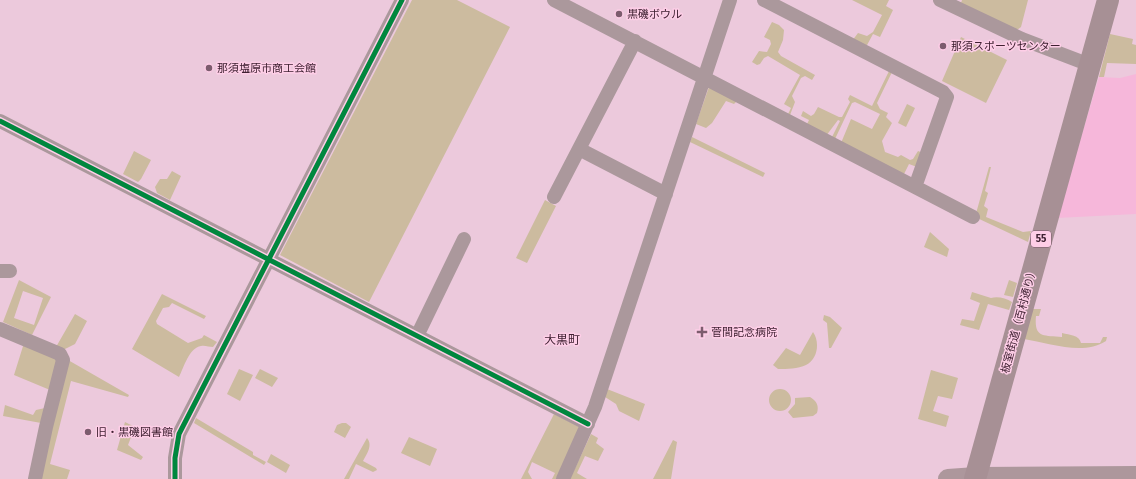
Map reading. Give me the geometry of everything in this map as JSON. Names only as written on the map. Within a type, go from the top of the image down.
[{"type":"main road","name":"板室街道（百村通り）","points":[[976,478],[1108,0]]},
{"type":"street","points":[[175,479],[175,458],[179,434],[402,0]]},
{"type":"street","points":[[554,0],[973,218]]},
{"type":"street","points":[[563,479],[588,424],[730,0]]},
{"type":"street","points":[[764,0],[943,92],[947,98],[915,187]]},
{"type":"street","points":[[940,0],[1022,39],[1090,65]]},
{"type":"street","points":[[554,197],[635,41]]},
{"type":"street","points":[[0,122],[588,424]]},
{"type":"street","points":[[579,149],[666,194]]},
{"type":"street","points":[[417,336],[464,239]]},
{"type":"street","points":[[0,328],[60,354],[63,360],[35,479]]},
{"type":"street","points":[[948,479],[1136,476]]},
{"type":"shaded area","points":[[412,0],[457,0],[510,27],[369,302],[280,255]]},
{"type":"shaded area","points":[[852,0],[889,0],[886,6],[893,10],[880,37],[873,34],[866,47],[852,41],[858,33],[867,36],[873,32],[882,15]]},
{"type":"shaded area","points":[[962,0],[1028,0],[1021,27],[1017,30],[961,3]]},
{"type":"shaded area","points":[[772,22],[779,25],[784,30],[783,40],[778,52],[781,56],[815,75],[812,80],[805,76],[801,78],[792,96],[795,102],[790,115],[788,114],[791,108],[784,104],[800,75],[768,56],[764,58],[760,64],[757,65],[752,62],[759,51],[767,52],[771,44],[770,40],[764,37]]},
{"type":"shaded area","points":[[1110,34],[1133,39],[1132,44],[1136,45],[1136,64],[1107,63],[1104,77],[1099,77]]},
{"type":"shaded area","points":[[961,37],[1007,60],[986,103],[942,81]]},
{"type":"shaded area","points":[[890,69],[893,70],[877,103],[880,109],[888,113],[886,117],[892,123],[882,141],[885,152],[898,157],[901,155],[910,160],[913,159],[918,151],[923,153],[917,167],[909,164],[904,174],[841,143],[851,119],[872,129],[880,114],[855,102],[852,103],[835,139],[832,137],[840,121],[838,120],[826,136],[806,126],[809,120],[801,116],[803,111],[811,116],[818,107],[842,117],[850,102],[848,99],[850,95],[872,106]]},
{"type":"shaded area","points":[[1136,74],[1136,214],[1057,218],[1099,77],[1120,78]]},
{"type":"shaded area","points":[[710,84],[738,100],[734,104],[726,101],[712,123],[706,128],[696,124]]},
{"type":"shaded area","points":[[907,104],[915,108],[906,127],[898,123]]},
{"type":"shaded area","points":[[692,137],[765,173],[763,177],[690,142]]},
{"type":"shaded area","points":[[134,151],[151,160],[138,182],[123,174]]},
{"type":"shaded area","points":[[989,167],[991,167],[985,191],[988,193],[984,206],[988,209],[986,217],[1023,232],[1031,231],[1028,242],[975,217]]},
{"type":"shaded area","points":[[172,171],[181,176],[170,200],[157,193],[155,187],[160,179],[167,179]]},
{"type":"shaded area","points":[[545,200],[556,206],[527,263],[516,258]]},
{"type":"shaded area","points":[[930,232],[949,249],[947,257],[924,247]]},
{"type":"shaded area","points":[[19,280],[51,297],[32,335],[3,322]],"holes":[[[23,291],[43,298],[34,325],[14,318]]]},
{"type":"shaded area","points":[[1009,280],[1017,283],[1013,297],[1004,295]]},
{"type":"shaded area","points":[[972,292],[991,298],[1004,298],[1012,302],[1009,310],[988,304],[979,330],[960,325],[962,319],[974,321],[980,303],[970,299]]},
{"type":"shaded area","points":[[162,294],[206,316],[204,319],[172,303],[169,307],[163,308],[156,321],[157,324],[188,343],[202,338],[204,335],[217,342],[213,347],[201,346],[193,350],[187,358],[179,377],[132,349]]},
{"type":"shaded area","points":[[1031,309],[1041,309],[1039,316],[1036,316],[1036,323],[1038,332],[1041,334],[1062,337],[1062,333],[1071,335],[1078,338],[1081,343],[1100,343],[1103,337],[1107,337],[1106,341],[1087,348],[1077,348],[1024,339]]},
{"type":"shaded area","points":[[75,314],[87,321],[75,344],[63,350],[56,347]]},
{"type":"shaded area","points":[[824,315],[830,317],[842,328],[831,348],[829,348],[827,323],[823,320]]},
{"type":"shaded area","points":[[813,332],[817,341],[817,350],[810,362],[803,366],[789,369],[778,369],[773,365],[786,348],[800,355]]},
{"type":"shaded area","points":[[24,343],[57,359],[50,390],[14,375]]},
{"type":"shaded area","points":[[68,360],[129,395],[128,397],[71,381],[50,464],[70,470],[67,479],[40,479]]},
{"type":"shaded area","points":[[239,369],[253,375],[240,401],[227,394]]},
{"type":"shaded area","points":[[260,369],[278,378],[272,387],[255,378]]},
{"type":"shaded area","points":[[931,370],[958,378],[952,399],[938,396],[933,411],[949,416],[946,427],[918,419]]},
{"type":"shaded area","points":[[607,389],[645,404],[639,421],[619,411],[616,404],[605,397]]},
{"type":"shaded area","points":[[780,389],[784,390],[790,396],[790,404],[784,410],[780,411],[776,410],[770,404],[769,400],[770,396],[776,390]]},
{"type":"shaded area","points":[[810,397],[817,404],[817,413],[813,416],[793,418],[788,412],[795,404],[795,398]]},
{"type":"shaded area","points":[[5,405],[33,415],[36,410],[45,408],[41,423],[3,416]]},
{"type":"shaded area","points":[[554,414],[581,428],[556,479],[552,479],[555,473],[532,462],[528,472],[532,479],[521,479]]},
{"type":"shaded area","points":[[196,418],[253,452],[253,455],[266,462],[264,465],[194,423]]},
{"type":"shaded area","points":[[125,422],[135,427],[128,445],[143,457],[141,460],[117,450]]},
{"type":"shaded area","points":[[346,423],[351,427],[345,438],[334,432],[337,425]]},
{"type":"shaded area","points":[[591,434],[598,438],[596,443],[604,449],[598,461],[585,456],[577,473],[587,479],[570,479]]},
{"type":"shaded area","points":[[409,437],[437,449],[430,466],[401,453]]},
{"type":"shaded area","points":[[367,438],[369,441],[369,447],[363,461],[377,470],[373,472],[356,464],[349,479],[344,479]]},
{"type":"shaded area","points":[[673,440],[677,442],[671,479],[653,479]]},
{"type":"shaded area","points":[[271,454],[290,465],[286,473],[267,462]]},
{"type":"cycle path","points":[[175,479],[175,458],[179,434],[402,0]]},
{"type":"cycle path","points":[[0,121],[588,424]]},
{"type":"place","name":"黒磯ボウル","points":[[619,14]]},
{"type":"place","name":"那須スポーツセンター","points":[[943,46]]},
{"type":"place","name":"那須塩原市商工会館","points":[[209,68]]},
{"type":"place","name":"菅間記念病院","points":[[702,332]]},
{"type":"place","name":"旧・黒磯図書館","points":[[88,432]]},
{"type":"district","name":"大黒町","points":[[562,340]]}]
